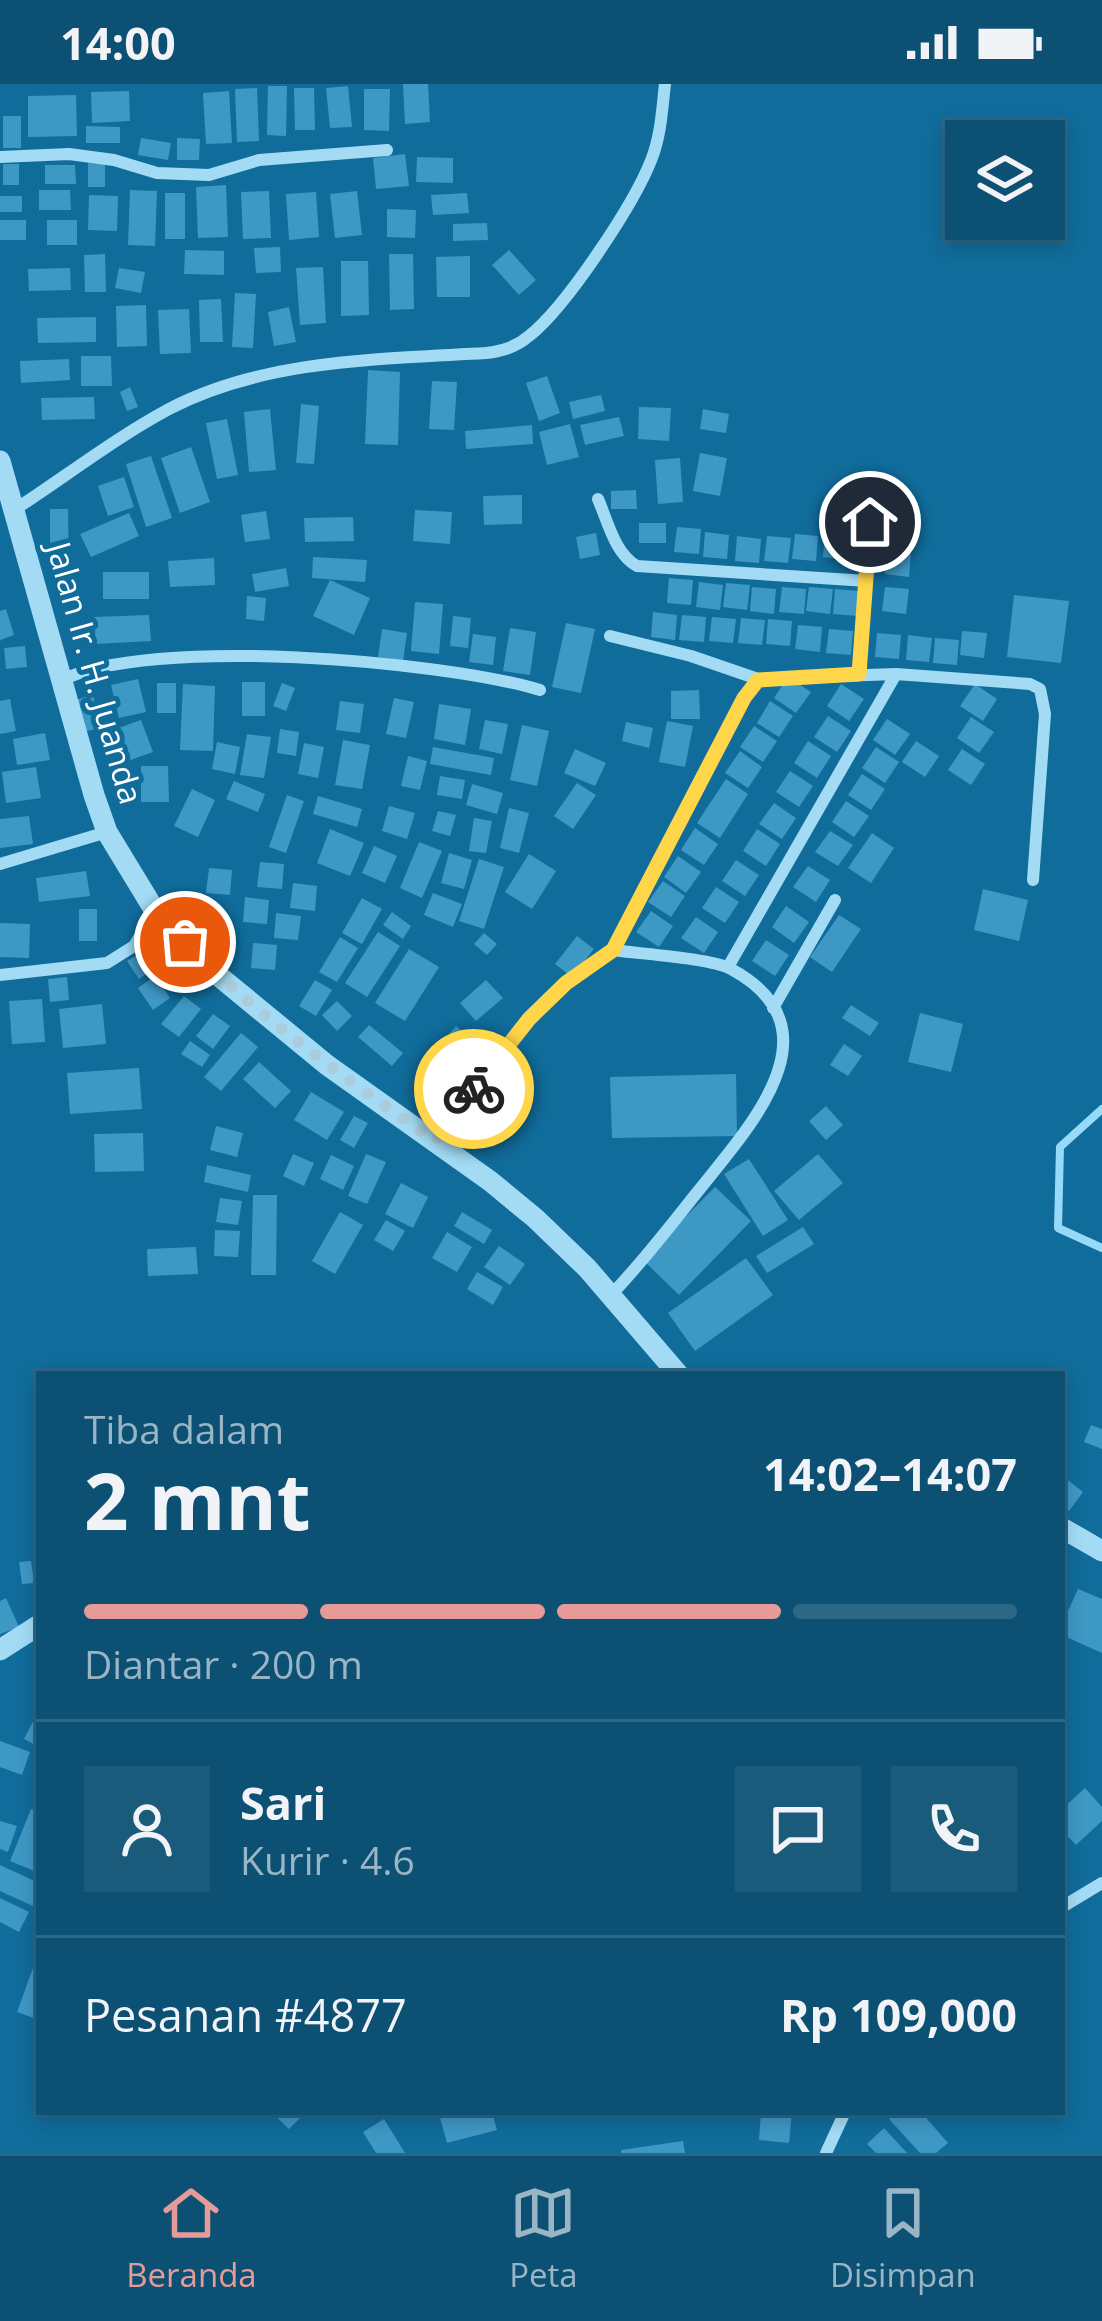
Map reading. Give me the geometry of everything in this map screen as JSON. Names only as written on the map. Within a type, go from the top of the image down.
[{"type":"street","points":[[14,511],[146,423],[207,393],[344,362],[486,353],[525,340],[547,321],[635,192],[660,134],[665,84]]},
{"type":"street","points":[[0,158],[69,154],[114,160],[157,173],[209,175],[259,160],[387,150]]},
{"type":"street","name":"Jalan Ir. H. Juanda","points":[[0,461],[59,682],[107,832],[154,911],[215,973],[327,1065],[535,1218],[675,1371]]},
{"type":"street","points":[[598,499],[618,546],[637,566],[867,581]]},
{"type":"street","points":[[859,674],[870,522]]},
{"type":"street","points":[[610,636],[691,656],[758,680],[896,674],[1040,689],[1045,714],[1033,880]]},
{"type":"street","points":[[59,682],[79,671],[142,658],[275,657],[492,676],[540,690]]},
{"type":"street","points":[[728,967],[896,674]]},
{"type":"street","points":[[435,1141],[529,1019],[566,983],[613,950],[744,698],[758,680]]},
{"type":"street","points":[[0,865],[107,832]]},
{"type":"street","points":[[773,1008],[835,900]]},
{"type":"street","points":[[0,975],[107,963],[134,946],[154,911]]},
{"type":"street","points":[[610,1296],[740,1139],[778,1080],[783,1051],[782,1027],[773,1008],[728,967],[613,950]]},
{"type":"street","points":[[1065,1530],[1102,1551]]},
{"type":"street","points":[[0,1650],[36,1627]]},
{"type":"street","points":[[1065,1905],[1102,1883]]},
{"type":"street","points":[[831,2150],[843,2115]]},
{"type":"building","points":[[403,84],[428,84],[430,122],[405,124]]},
{"type":"building","points":[[268,86],[287,86],[286,136],[267,135]]},
{"type":"building","points":[[348,86],[352,127],[330,128],[326,88]]},
{"type":"building","points":[[257,88],[259,141],[237,142],[235,89]]},
{"type":"building","points":[[294,88],[314,88],[315,130],[295,130]]},
{"type":"building","points":[[364,89],[390,89],[389,131],[364,130]]},
{"type":"building","points":[[129,91],[130,121],[92,123],[91,92]]},
{"type":"building","points":[[229,91],[232,143],[206,144],[203,93]]},
{"type":"building","points":[[76,95],[77,136],[28,137],[28,96]]},
{"type":"building","points":[[3,116],[21,116],[21,148],[3,148]]},
{"type":"building","points":[[86,126],[120,127],[120,143],[86,143]]},
{"type":"building","points":[[141,138],[171,143],[168,160],[138,155]]},
{"type":"building","points":[[177,138],[200,139],[199,160],[177,160]]},
{"type":"building","points":[[405,154],[409,186],[376,189],[373,158]]},
{"type":"building","points":[[417,157],[453,158],[453,183],[416,182]]},
{"type":"building","points":[[88,163],[105,164],[105,187],[88,187]]},
{"type":"building","points":[[3,164],[19,164],[19,185],[3,185]]},
{"type":"building","points":[[45,165],[75,165],[76,184],[45,184]]},
{"type":"building","points":[[226,185],[228,237],[198,238],[196,187]]},
{"type":"building","points":[[39,190],[70,190],[71,210],[39,210]]},
{"type":"building","points":[[130,190],[157,191],[155,246],[128,245]]},
{"type":"building","points":[[269,191],[271,238],[243,239],[241,192]]},
{"type":"building","points":[[357,191],[362,235],[335,238],[330,194]]},
{"type":"building","points":[[316,192],[319,237],[289,240],[286,194]]},
{"type":"building","points":[[165,193],[185,193],[185,239],[165,239]]},
{"type":"building","points":[[467,193],[469,213],[433,215],[431,195]]},
{"type":"building","points":[[89,195],[118,196],[117,231],[88,230]]},
{"type":"building","points":[[0,196],[22,196],[22,212],[0,212]]},
{"type":"building","points":[[387,209],[416,210],[415,238],[387,237]]},
{"type":"building","points":[[0,220],[26,220],[26,240],[0,240]]},
{"type":"building","points":[[47,220],[77,220],[77,245],[47,245]]},
{"type":"building","points":[[487,223],[488,240],[453,241],[453,224]]},
{"type":"building","points":[[280,247],[281,272],[256,273],[254,248]]},
{"type":"building","points":[[185,250],[224,251],[224,275],[184,274]]},
{"type":"building","points":[[509,250],[536,280],[519,295],[492,265]]},
{"type":"building","points":[[105,254],[106,292],[85,292],[84,255]]},
{"type":"building","points":[[389,254],[413,254],[414,309],[390,310]]},
{"type":"building","points":[[470,256],[470,297],[437,297],[436,257]]},
{"type":"building","points":[[341,261],[368,261],[369,315],[341,316]]},
{"type":"building","points":[[323,267],[326,323],[300,325],[296,268]]},
{"type":"building","points":[[70,268],[71,290],[29,291],[28,269]]},
{"type":"building","points":[[119,268],[145,272],[141,293],[115,288]]},
{"type":"building","points":[[235,293],[256,294],[253,348],[232,347]]},
{"type":"building","points":[[221,299],[223,342],[200,342],[199,300]]},
{"type":"building","points":[[146,305],[147,346],[117,347],[116,306]]},
{"type":"building","points":[[289,307],[296,342],[274,346],[268,312]]},
{"type":"building","points":[[189,309],[191,353],[160,354],[158,310]]},
{"type":"building","points":[[96,317],[96,342],[38,343],[37,318]]},
{"type":"building","points":[[81,356],[111,356],[112,386],[81,386]]},
{"type":"building","points":[[69,359],[70,380],[21,383],[20,361]]},
{"type":"building","points":[[368,370],[400,372],[398,445],[365,444]]},
{"type":"building","points":[[547,376],[560,413],[539,421],[526,383]]},
{"type":"building","points":[[432,381],[457,382],[454,430],[429,429]]},
{"type":"building","points":[[130,387],[138,407],[127,411],[120,392]]},
{"type":"building","points":[[601,395],[605,411],[573,419],[569,402]]},
{"type":"building","points":[[94,397],[95,419],[42,420],[41,398]]},
{"type":"building","points":[[301,404],[319,406],[314,464],[296,463]]},
{"type":"building","points":[[639,407],[671,408],[669,441],[638,439]]},
{"type":"building","points":[[270,409],[276,470],[249,472],[244,412]]},
{"type":"building","points":[[703,409],[729,414],[726,433],[700,429]]},
{"type":"building","points":[[619,417],[624,436],[585,445],[580,425]]},
{"type":"building","points":[[227,419],[238,475],[217,479],[206,423]]},
{"type":"building","points":[[570,424],[579,457],[547,465],[539,432]]},
{"type":"building","points":[[532,425],[533,444],[466,449],[465,431]]},
{"type":"building","points":[[191,447],[210,502],[180,513],[161,458]]},
{"type":"building","points":[[700,453],[727,458],[720,496],[693,491]]},
{"type":"building","points":[[151,456],[172,518],[146,527],[126,464]]},
{"type":"building","points":[[680,458],[683,502],[658,504],[655,460]]},
{"type":"building","points":[[124,477],[134,507],[108,516],[98,486]]},
{"type":"building","points":[[636,490],[637,509],[611,509],[611,491]]},
{"type":"building","points":[[522,495],[522,524],[484,525],[483,496]]},
{"type":"building","points":[[50,509],[68,509],[69,570],[50,571]]},
{"type":"building","points":[[415,510],[452,512],[450,544],[413,541]]},
{"type":"building","points":[[266,511],[270,539],[245,542],[241,515]]},
{"type":"building","points":[[129,513],[139,536],[91,557],[80,534]]},
{"type":"building","points":[[893,515],[917,517],[915,542],[891,540]]},
{"type":"building","points":[[353,517],[354,541],[305,542],[304,518]]},
{"type":"building","points":[[639,523],[666,523],[666,543],[639,543]]},
{"type":"building","points":[[677,527],[701,529],[699,554],[674,552]]},
{"type":"building","points":[[705,532],[729,535],[727,559],[703,557]]},
{"type":"building","points":[[825,532],[849,535],[847,560],[823,557]]},
{"type":"building","points":[[596,533],[600,555],[580,559],[576,537]]},
{"type":"building","points":[[795,534],[818,536],[816,561],[792,559]]},
{"type":"building","points":[[737,536],[761,539],[759,563],[735,561]]},
{"type":"building","points":[[767,536],[791,538],[788,563],[764,561]]},
{"type":"building","points":[[887,549],[911,552],[909,577],[885,574]]},
{"type":"building","points":[[313,557],[367,560],[365,582],[312,578]]},
{"type":"building","points":[[214,558],[215,585],[170,587],[168,561]]},
{"type":"building","points":[[286,568],[289,586],[255,592],[252,574]]},
{"type":"building","points":[[103,572],[149,572],[149,599],[103,599]]},
{"type":"building","points":[[669,578],[693,580],[691,605],[667,603]]},
{"type":"building","points":[[330,580],[370,598],[354,635],[313,616]]},
{"type":"building","points":[[699,582],[723,585],[720,610],[696,607]]},
{"type":"building","points":[[726,583],[750,585],[747,610],[723,607]]},
{"type":"building","points":[[752,587],[776,589],[774,614],[750,611]]},
{"type":"building","points":[[782,587],[806,589],[804,614],[779,612]]},
{"type":"building","points":[[809,587],[833,589],[830,614],[806,611]]},
{"type":"building","points":[[885,587],[909,589],[906,614],[882,611]]},
{"type":"building","points":[[835,589],[859,591],[857,616],[833,614]]},
{"type":"building","points":[[1014,595],[1069,601],[1061,663],[1007,657]]},
{"type":"building","points":[[247,596],[266,598],[264,621],[246,619]]},
{"type":"building","points":[[415,602],[443,604],[439,654],[411,651]]},
{"type":"building","points":[[6,609],[14,635],[0,640],[0,611]]},
{"type":"building","points":[[653,612],[677,615],[675,640],[651,637]]},
{"type":"building","points":[[149,615],[151,641],[96,644],[94,617]]},
{"type":"building","points":[[682,615],[706,617],[704,642],[679,640]]},
{"type":"building","points":[[453,616],[471,618],[468,648],[450,646]]},
{"type":"building","points":[[712,617],[736,619],[733,643],[709,641]]},
{"type":"building","points":[[741,618],[765,620],[762,645],[738,643]]},
{"type":"building","points":[[768,619],[792,621],[790,646],[766,644]]},
{"type":"building","points":[[566,623],[595,629],[581,693],[552,687]]},
{"type":"building","points":[[798,625],[822,627],[820,652],[795,649]]},
{"type":"building","points":[[510,628],[536,632],[530,675],[503,671]]},
{"type":"building","points":[[382,629],[407,633],[403,661],[378,657]]},
{"type":"building","points":[[829,629],[853,631],[851,655],[826,653]]},
{"type":"building","points":[[962,631],[987,633],[984,658],[960,655]]},
{"type":"building","points":[[877,633],[901,635],[899,659],[875,657]]},
{"type":"building","points":[[473,634],[496,637],[493,665],[469,662]]},
{"type":"building","points":[[908,635],[932,638],[929,662],[906,660]]},
{"type":"building","points":[[935,638],[959,640],[957,665],[933,663]]},
{"type":"building","points":[[25,646],[27,667],[6,669],[4,648]]},
{"type":"building","points":[[788,677],[811,692],[796,713],[774,698]]},
{"type":"building","points":[[138,679],[146,712],[119,718],[111,685]]},
{"type":"building","points":[[242,682],[265,682],[265,716],[242,716]]},
{"type":"building","points":[[157,683],[176,683],[176,713],[157,713]]},
{"type":"building","points":[[282,683],[295,688],[286,711],[273,706]]},
{"type":"building","points":[[183,684],[215,686],[213,751],[180,750]]},
{"type":"building","points":[[841,684],[864,699],[849,721],[827,706]]},
{"type":"building","points":[[975,684],[997,699],[983,721],[960,706]]},
{"type":"building","points":[[699,690],[700,719],[671,719],[671,691]]},
{"type":"building","points":[[93,695],[101,728],[83,732],[75,700]]},
{"type":"building","points":[[394,698],[414,702],[406,738],[386,734]]},
{"type":"building","points":[[10,699],[16,731],[0,734],[0,701]]},
{"type":"building","points":[[340,701],[364,704],[360,733],[336,730]]},
{"type":"building","points":[[770,701],[793,716],[779,737],[757,723]]},
{"type":"building","points":[[439,704],[471,709],[465,745],[434,739]]},
{"type":"building","points":[[828,716],[851,731],[837,752],[814,737]]},
{"type":"building","points":[[971,717],[994,732],[979,753],[957,738]]},
{"type":"building","points":[[887,719],[910,734],[895,755],[873,740]]},
{"type":"building","points":[[141,720],[153,752],[122,763],[110,731]]},
{"type":"building","points":[[485,720],[508,724],[502,754],[479,749]]},
{"type":"building","points":[[667,721],[693,726],[685,767],[659,762]]},
{"type":"building","points":[[626,722],[653,728],[649,748],[622,741]]},
{"type":"building","points":[[522,725],[549,731],[537,786],[510,780]]},
{"type":"building","points":[[754,726],[777,741],[763,762],[740,747]]},
{"type":"building","points":[[280,729],[299,732],[296,756],[277,753]]},
{"type":"building","points":[[45,733],[50,760],[17,765],[13,739]]},
{"type":"building","points":[[247,734],[271,737],[264,778],[240,775]]},
{"type":"building","points":[[343,740],[370,745],[362,789],[335,785]]},
{"type":"building","points":[[808,741],[831,756],[817,778],[794,763]]},
{"type":"building","points":[[916,741],[939,756],[925,777],[902,762]]},
{"type":"building","points":[[217,742],[240,747],[235,774],[212,769]]},
{"type":"building","points":[[304,743],[324,747],[318,778],[298,774]]},
{"type":"building","points":[[433,747],[494,758],[491,775],[430,764]]},
{"type":"building","points":[[876,747],[899,762],[885,783],[862,768]]},
{"type":"building","points":[[575,749],[606,763],[595,786],[564,773]]},
{"type":"building","points":[[962,749],[985,764],[971,785],[948,770]]},
{"type":"building","points":[[740,751],[762,767],[748,788],[725,773]]},
{"type":"building","points":[[408,756],[427,761],[420,790],[401,786]]},
{"type":"building","points":[[141,766],[168,766],[169,802],[141,802]]},
{"type":"building","points":[[36,767],[41,798],[6,803],[2,772]]},
{"type":"building","points":[[790,771],[813,786],[799,807],[776,792]]},
{"type":"building","points":[[862,774],[885,789],[871,810],[848,795]]},
{"type":"building","points":[[440,776],[465,780],[462,799],[437,795]]},
{"type":"building","points":[[726,779],[748,794],[720,838],[697,823]]},
{"type":"building","points":[[234,781],[265,794],[258,812],[226,799]]},
{"type":"building","points":[[577,783],[596,795],[573,829],[554,816]]},
{"type":"building","points":[[472,784],[503,793],[497,814],[466,805]]},
{"type":"building","points":[[192,789],[215,800],[198,837],[174,826]]},
{"type":"building","points":[[287,795],[304,801],[286,853],[269,847]]},
{"type":"building","points":[[318,796],[362,809],[357,827],[313,814]]},
{"type":"building","points":[[846,801],[869,816],[854,837],[832,822]]},
{"type":"building","points":[[774,803],[796,818],[782,839],[759,824]]},
{"type":"building","points":[[389,806],[415,813],[407,839],[382,831]]},
{"type":"building","points":[[509,808],[529,813],[519,853],[500,848]]},
{"type":"building","points":[[438,811],[456,815],[450,836],[432,831]]},
{"type":"building","points":[[29,816],[33,844],[0,848],[0,819]]},
{"type":"building","points":[[474,818],[492,821],[486,853],[469,851]]},
{"type":"building","points":[[695,828],[718,844],[704,865],[681,850]]},
{"type":"building","points":[[330,829],[364,843],[350,876],[317,863]]},
{"type":"building","points":[[757,829],[780,844],[766,866],[743,851]]},
{"type":"building","points":[[830,831],[853,845],[838,866],[815,852]]},
{"type":"building","points":[[872,833],[894,848],[871,883],[848,868]]},
{"type":"building","points":[[419,842],[442,851],[422,898],[400,888]]},
{"type":"building","points":[[374,846],[397,856],[385,883],[362,873]]},
{"type":"building","points":[[449,853],[472,860],[464,889],[441,883]]},
{"type":"building","points":[[529,854],[556,871],[532,909],[505,892]]},
{"type":"building","points":[[678,856],[701,872],[686,893],[664,877]]},
{"type":"building","points":[[479,859],[504,867],[484,929],[459,921]]},
{"type":"building","points":[[736,860],[759,875],[745,896],[722,881]]},
{"type":"building","points":[[260,862],[284,864],[282,889],[257,887]]},
{"type":"building","points":[[808,866],[830,880],[816,902],[793,887]]},
{"type":"building","points":[[209,868],[232,870],[230,895],[206,893]]},
{"type":"building","points":[[86,871],[90,896],[39,902],[36,878]]},
{"type":"building","points":[[663,881],[685,896],[671,917],[648,902]]},
{"type":"building","points":[[293,883],[317,886],[315,911],[290,908]]},
{"type":"building","points":[[716,887],[739,902],[725,923],[702,908]]},
{"type":"building","points":[[983,889],[1028,900],[1019,941],[974,930]]},
{"type":"building","points":[[433,893],[462,904],[453,927],[424,915]]},
{"type":"building","points":[[245,897],[269,900],[267,924],[243,922]]},
{"type":"building","points":[[362,898],[382,909],[362,944],[342,933]]},
{"type":"building","points":[[786,906],[809,922],[794,943],[772,927]]},
{"type":"building","points":[[79,909],[97,909],[97,941],[79,941]]},
{"type":"building","points":[[651,911],[673,926],[659,947],[636,932]]},
{"type":"building","points":[[392,912],[411,926],[403,939],[383,925]]},
{"type":"building","points":[[276,913],[301,916],[298,940],[274,938]]},
{"type":"building","points":[[839,915],[861,929],[832,972],[810,957]]},
{"type":"building","points":[[696,917],[718,932],[704,953],[681,938]]},
{"type":"building","points":[[0,923],[30,924],[29,958],[0,957]]},
{"type":"building","points":[[378,932],[400,946],[367,997],[345,983]]},
{"type":"building","points":[[484,933],[497,944],[487,955],[474,944]]},
{"type":"building","points":[[577,936],[594,949],[572,977],[555,964]]},
{"type":"building","points":[[340,937],[358,948],[337,982],[319,972]]},
{"type":"building","points":[[766,940],[789,955],[775,976],[752,961]]},
{"type":"building","points":[[253,943],[277,945],[275,970],[251,968]]},
{"type":"building","points":[[152,946],[163,963],[139,979],[127,961]]},
{"type":"building","points":[[409,949],[439,967],[405,1021],[375,1003]]},
{"type":"building","points":[[155,976],[170,998],[153,1010],[138,988]]},
{"type":"building","points":[[67,977],[69,1000],[50,1002],[48,979]]},
{"type":"building","points":[[315,980],[332,990],[316,1016],[299,1006]]},
{"type":"building","points":[[486,980],[503,998],[476,1021],[460,1003]]},
{"type":"building","points":[[184,996],[201,1009],[179,1037],[161,1024]]},
{"type":"building","points":[[42,999],[45,1042],[12,1044],[9,1001]]},
{"type":"building","points":[[337,1001],[352,1016],[337,1031],[322,1015]]},
{"type":"building","points":[[102,1004],[106,1044],[63,1048],[59,1009]]},
{"type":"building","points":[[851,1005],[879,1023],[870,1036],[842,1018]]},
{"type":"building","points":[[920,1013],[963,1024],[951,1072],[908,1062]]},
{"type":"building","points":[[213,1014],[230,1026],[213,1049],[196,1036]]},
{"type":"building","points":[[369,1025],[403,1053],[392,1066],[358,1037]]},
{"type":"building","points":[[456,1026],[472,1040],[444,1073],[427,1059]]},
{"type":"building","points":[[241,1033],[258,1047],[221,1091],[204,1077]]},
{"type":"building","points":[[190,1041],[210,1055],[202,1067],[181,1054]]},
{"type":"building","points":[[844,1044],[862,1056],[848,1076],[830,1065]]},
{"type":"building","points":[[259,1062],[291,1091],[275,1108],[243,1079]]},
{"type":"building","points":[[139,1068],[142,1109],[70,1114],[67,1073]]},
{"type":"building","points":[[736,1074],[737,1136],[612,1138],[610,1077]]},
{"type":"building","points":[[311,1092],[344,1112],[327,1140],[294,1120]]},
{"type":"building","points":[[826,1106],[843,1125],[826,1140],[809,1121]]},
{"type":"building","points":[[354,1116],[368,1123],[354,1148],[340,1140]]},
{"type":"building","points":[[216,1126],[243,1133],[237,1157],[210,1150]]},
{"type":"building","points":[[143,1133],[144,1171],[95,1172],[94,1134]]},
{"type":"building","points":[[293,1154],[314,1163],[304,1186],[283,1176]]},
{"type":"building","points":[[366,1154],[386,1162],[367,1204],[348,1196]]},
{"type":"building","points":[[818,1154],[843,1183],[799,1220],[774,1191]]},
{"type":"building","points":[[331,1155],[354,1166],[343,1190],[320,1179]]},
{"type":"building","points":[[749,1159],[788,1220],[763,1236],[724,1174]]},
{"type":"building","points":[[207,1165],[251,1175],[248,1192],[204,1182]]},
{"type":"building","points":[[401,1183],[428,1197],[413,1228],[385,1214]]},
{"type":"building","points":[[715,1187],[751,1221],[679,1295],[643,1260]]},
{"type":"building","points":[[253,1195],[277,1195],[276,1275],[251,1275]]},
{"type":"building","points":[[220,1198],[242,1201],[238,1225],[216,1222]]},
{"type":"building","points":[[340,1212],[363,1225],[335,1274],[312,1261]]},
{"type":"building","points":[[462,1212],[492,1230],[484,1244],[454,1226]]},
{"type":"building","points":[[386,1220],[405,1231],[393,1251],[374,1240]]},
{"type":"building","points":[[803,1227],[814,1244],[767,1273],[756,1256]]},
{"type":"building","points":[[215,1230],[240,1231],[238,1257],[214,1256]]},
{"type":"building","points":[[447,1232],[472,1247],[457,1272],[432,1258]]},
{"type":"building","points":[[499,1246],[525,1264],[510,1285],[484,1267]]},
{"type":"building","points":[[196,1247],[198,1274],[148,1276],[147,1249]]},
{"type":"building","points":[[746,1258],[773,1295],[695,1351],[668,1313]]},
{"type":"building","points":[[477,1272],[503,1287],[493,1305],[467,1289]]},
{"type":"building","points":[[1091,1425],[1102,1429],[1102,1449],[1084,1442]]},
{"type":"building","points":[[1065,1478],[1083,1492],[1069,1511],[1065,1508]]},
{"type":"building","points":[[31,1561],[34,1583],[22,1584],[19,1562]]},
{"type":"building","points":[[1078,1589],[1102,1599],[1102,1653],[1065,1636],[1065,1617]]},
{"type":"building","points":[[6,1598],[19,1627],[0,1634],[0,1601]]},
{"type":"building","points":[[36,1716],[36,1745],[24,1739]]},
{"type":"building","points":[[0,1741],[30,1752],[22,1775],[0,1767]]},
{"type":"building","points":[[1085,1788],[1102,1807],[1102,1821],[1076,1845],[1065,1833],[1065,1806]]},
{"type":"building","points":[[31,1809],[36,1811],[36,1872],[10,1861]]},
{"type":"building","points":[[0,1821],[17,1826],[8,1852],[0,1849]]},
{"type":"building","points":[[0,1865],[36,1882],[33,1906],[0,1891]]},
{"type":"building","points":[[0,1898],[29,1912],[19,1932],[0,1922]]},
{"type":"building","points":[[33,1968],[36,1969],[36,2019],[17,2012]]},
{"type":"building","points":[[274,2115],[303,2115],[289,2129]]},
{"type":"building","points":[[439,2115],[493,2115],[497,2130],[447,2143]]},
{"type":"building","points":[[761,2115],[792,2115],[789,2143],[759,2140]]},
{"type":"building","points":[[924,2115],[948,2143],[936,2153],[920,2153],[889,2119]]},
{"type":"building","points":[[384,2119],[405,2153],[376,2153],[363,2132]]},
{"type":"building","points":[[884,2128],[907,2153],[876,2153],[867,2144]]},
{"type":"building","points":[[683,2141],[685,2153],[621,2153],[621,2150]]},
{"type":"waterway","points":[[1102,1109],[1060,1147],[1058,1228],[1102,1248]]},
{"type":"way so far","points":[[185,942],[215,973],[327,1065],[435,1141],[474,1089]]},
{"type":"route","points":[[474,1089],[529,1019],[566,983],[613,950],[744,698],[758,680],[859,674],[870,522]]}]
